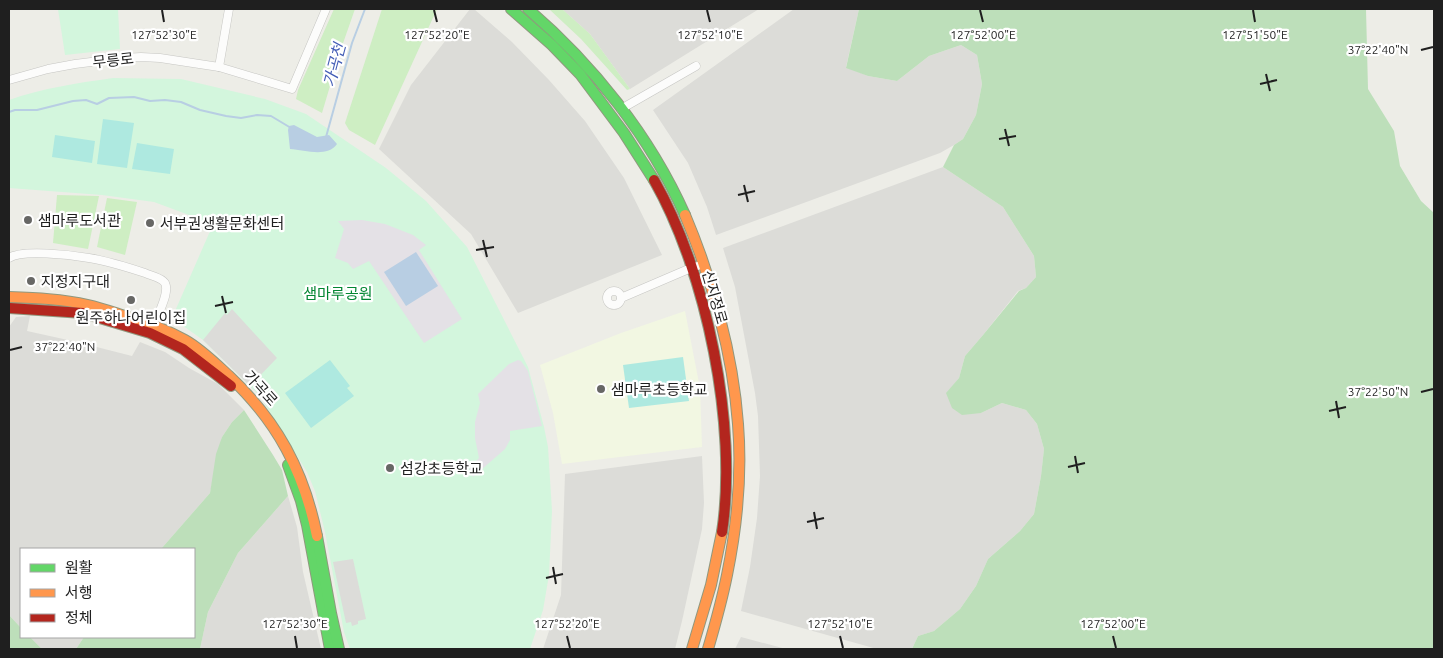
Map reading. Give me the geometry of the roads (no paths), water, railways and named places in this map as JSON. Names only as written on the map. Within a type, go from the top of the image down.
[{"type":"street","points":[[219,67],[229,9]]},
{"type":"street","name":"무릉로","points":[[9,80],[48,69],[123,58],[160,58],[219,67],[292,89],[326,9]]},
{"type":"street","name":"신지정로","points":[[511,9],[575,68],[632,145],[658,188],[678,230],[708,327],[717,370],[724,427],[725,509],[720,543],[709,591],[692,649]]},
{"type":"street","name":"신지정로","points":[[528,9],[585,63],[646,145],[672,188],[704,264],[726,344],[734,384],[739,454],[737,494],[728,566],[724,590],[708,649]]},
{"type":"street","points":[[611,116],[696,66]]},
{"type":"street","points":[[9,258],[15,255],[54,254],[90,258],[136,270],[162,280],[166,285],[159,313]]},
{"type":"street","points":[[620,298],[704,264]]},
{"type":"street","name":"가곡로","points":[[9,297],[67,301],[88,305],[188,341],[242,387],[263,411],[280,435],[295,464],[306,493],[330,649]]},
{"type":"street","name":"가곡로","points":[[9,308],[83,313],[152,329]]},
{"type":"street","name":"가곡로","points":[[312,529],[339,649]]},
{"type":"waterway","name":"가곡천","points":[[326,137],[352,43],[365,9]]},
{"type":"waterway","points":[[9,112],[15,110],[37,110],[73,101],[86,100],[97,104],[109,98],[134,97],[150,101],[181,102],[200,110],[226,116],[241,118],[257,115],[271,116],[291,128]]},
{"type":"place","name":"샘마루도서관","points":[[28,220]]},
{"type":"place","name":"서부권생활문화센터","points":[[150,223]]},
{"type":"place","name":"지정지구대","points":[[31,281]]},
{"type":"place","name":"원주하나어린이집","points":[[131,300]]},
{"type":"place","name":"샘마루초등학교","points":[[601,389]]},
{"type":"place","name":"섬강초등학교","points":[[390,468]]},
{"type":"park label","name":"샘마루공원","points":[[338,293]]}]
